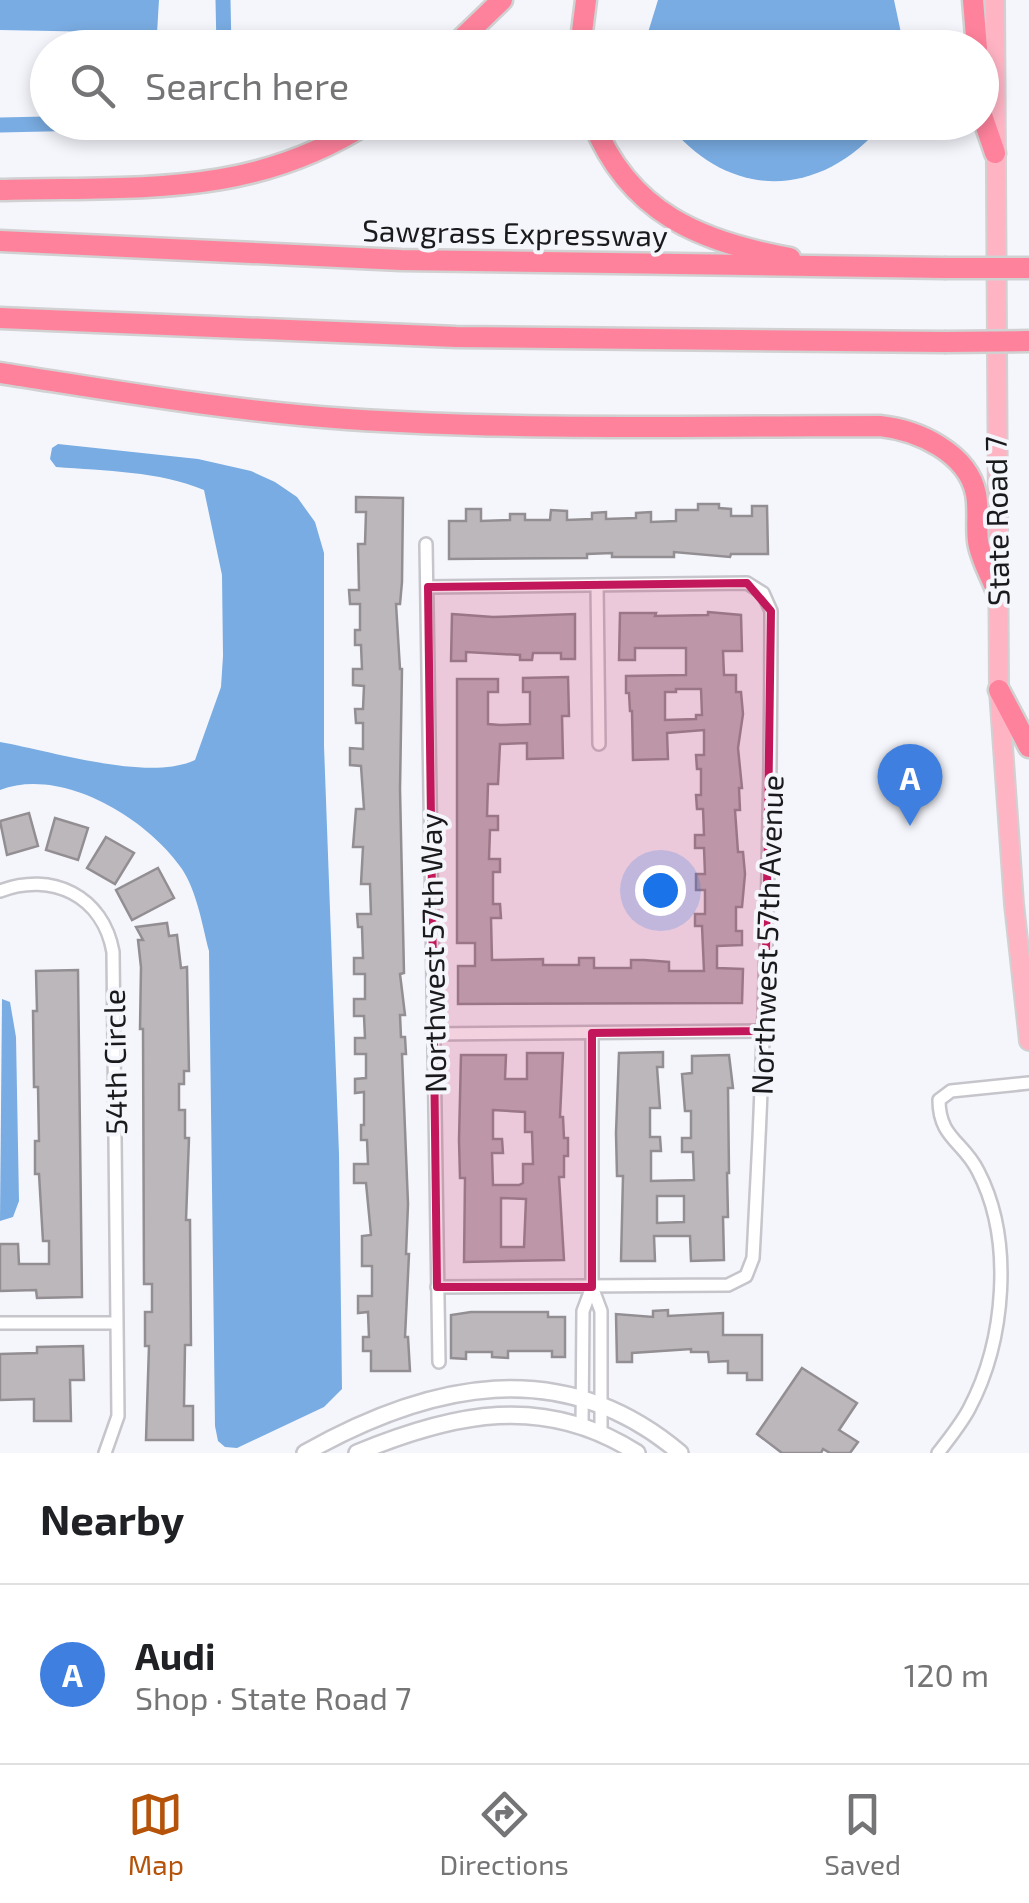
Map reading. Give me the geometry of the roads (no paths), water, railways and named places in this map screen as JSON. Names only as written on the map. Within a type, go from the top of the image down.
[{"type":"highway","points":[[471,30],[502,0]]},
{"type":"highway","points":[[582,30],[586,0]]},
{"type":"highway","points":[[973,0],[976,30]]},
{"type":"highway","points":[[0,190],[229,180],[304,158],[336,140]]},
{"type":"highway","points":[[602,140],[632,186],[682,225],[740,248],[846,268]]},
{"type":"highway","points":[[991,140],[995,153]]},
{"type":"highway","name":"Sawgrass Expressway","points":[[0,241],[401,260],[1029,268]]},
{"type":"highway","points":[[0,318],[534,339],[1029,342]]},
{"type":"highway","points":[[0,373],[188,403],[349,419],[490,424],[880,426],[903,430],[946,452],[972,484],[977,500],[978,545],[997,592]]},
{"type":"highway","points":[[998,690],[1029,747]]},
{"type":"main road","name":"State Road 7","points":[[995,0],[995,30]]},
{"type":"main road","name":"State Road 7","points":[[995,140],[998,690],[1029,1041]]},
{"type":"street","name":"Northwest 57th Way","points":[[426,544],[439,1362]]},
{"type":"street","name":"Northwest 57th Avenue","points":[[592,1286],[728,1285],[746,1276],[753,1258],[770,854],[770,611],[763,594],[748,583],[597,585]]},
{"type":"street","points":[[428,587],[597,585],[598,744]]},
{"type":"street","name":"54th Circle","points":[[0,891],[26,884],[63,889],[100,915],[109,931],[118,1416],[104,1453]]},
{"type":"street","points":[[432,1034],[765,1031]]},
{"type":"street","points":[[582,1426],[584,1311],[592,1286],[592,1032]]},
{"type":"street","points":[[938,1453],[969,1410],[988,1361],[999,1306],[999,1251],[992,1202],[976,1166],[939,1119],[939,1100],[951,1091],[1029,1083]]},
{"type":"street","points":[[437,1286],[592,1286]]},
{"type":"street","points":[[592,1286],[600,1311],[600,1433]]},
{"type":"street","points":[[0,1322],[116,1322]]},
{"type":"street","points":[[305,1453],[359,1424],[432,1398],[464,1391],[524,1388],[583,1397],[600,1404],[642,1425],[680,1453]]},
{"type":"street","points":[[356,1453],[428,1427],[503,1413],[535,1415],[582,1426],[637,1453]]},
{"type":"water","points":[[0,0],[159,0],[157,30],[0,30]]},
{"type":"water","points":[[658,0],[894,0],[900,30],[649,30]]},
{"type":"water","points":[[683,140],[867,140],[832,166],[804,177],[776,181],[747,178],[719,167]]},
{"type":"water","points":[[58,444],[198,459],[251,471],[297,497],[315,522],[324,553],[324,746],[339,1154],[342,1389],[324,1407],[237,1448],[225,1447],[218,1441],[215,1426],[209,951],[195,898],[182,869],[167,850],[148,832],[102,802],[50,785],[24,784],[0,790],[0,742],[127,766],[176,766],[195,760],[221,687],[222,575],[204,490],[150,475],[56,467],[50,459],[52,448]]},
{"type":"water","points":[[2,999],[10,1002],[16,1037],[19,1201],[13,1217],[0,1221]]},
{"type":"waterway","points":[[223,0],[224,30]]},
{"type":"waterway","points":[[0,125],[30,124]]},
{"type":"place","name":"Audi","points":[[910,826]]}]
